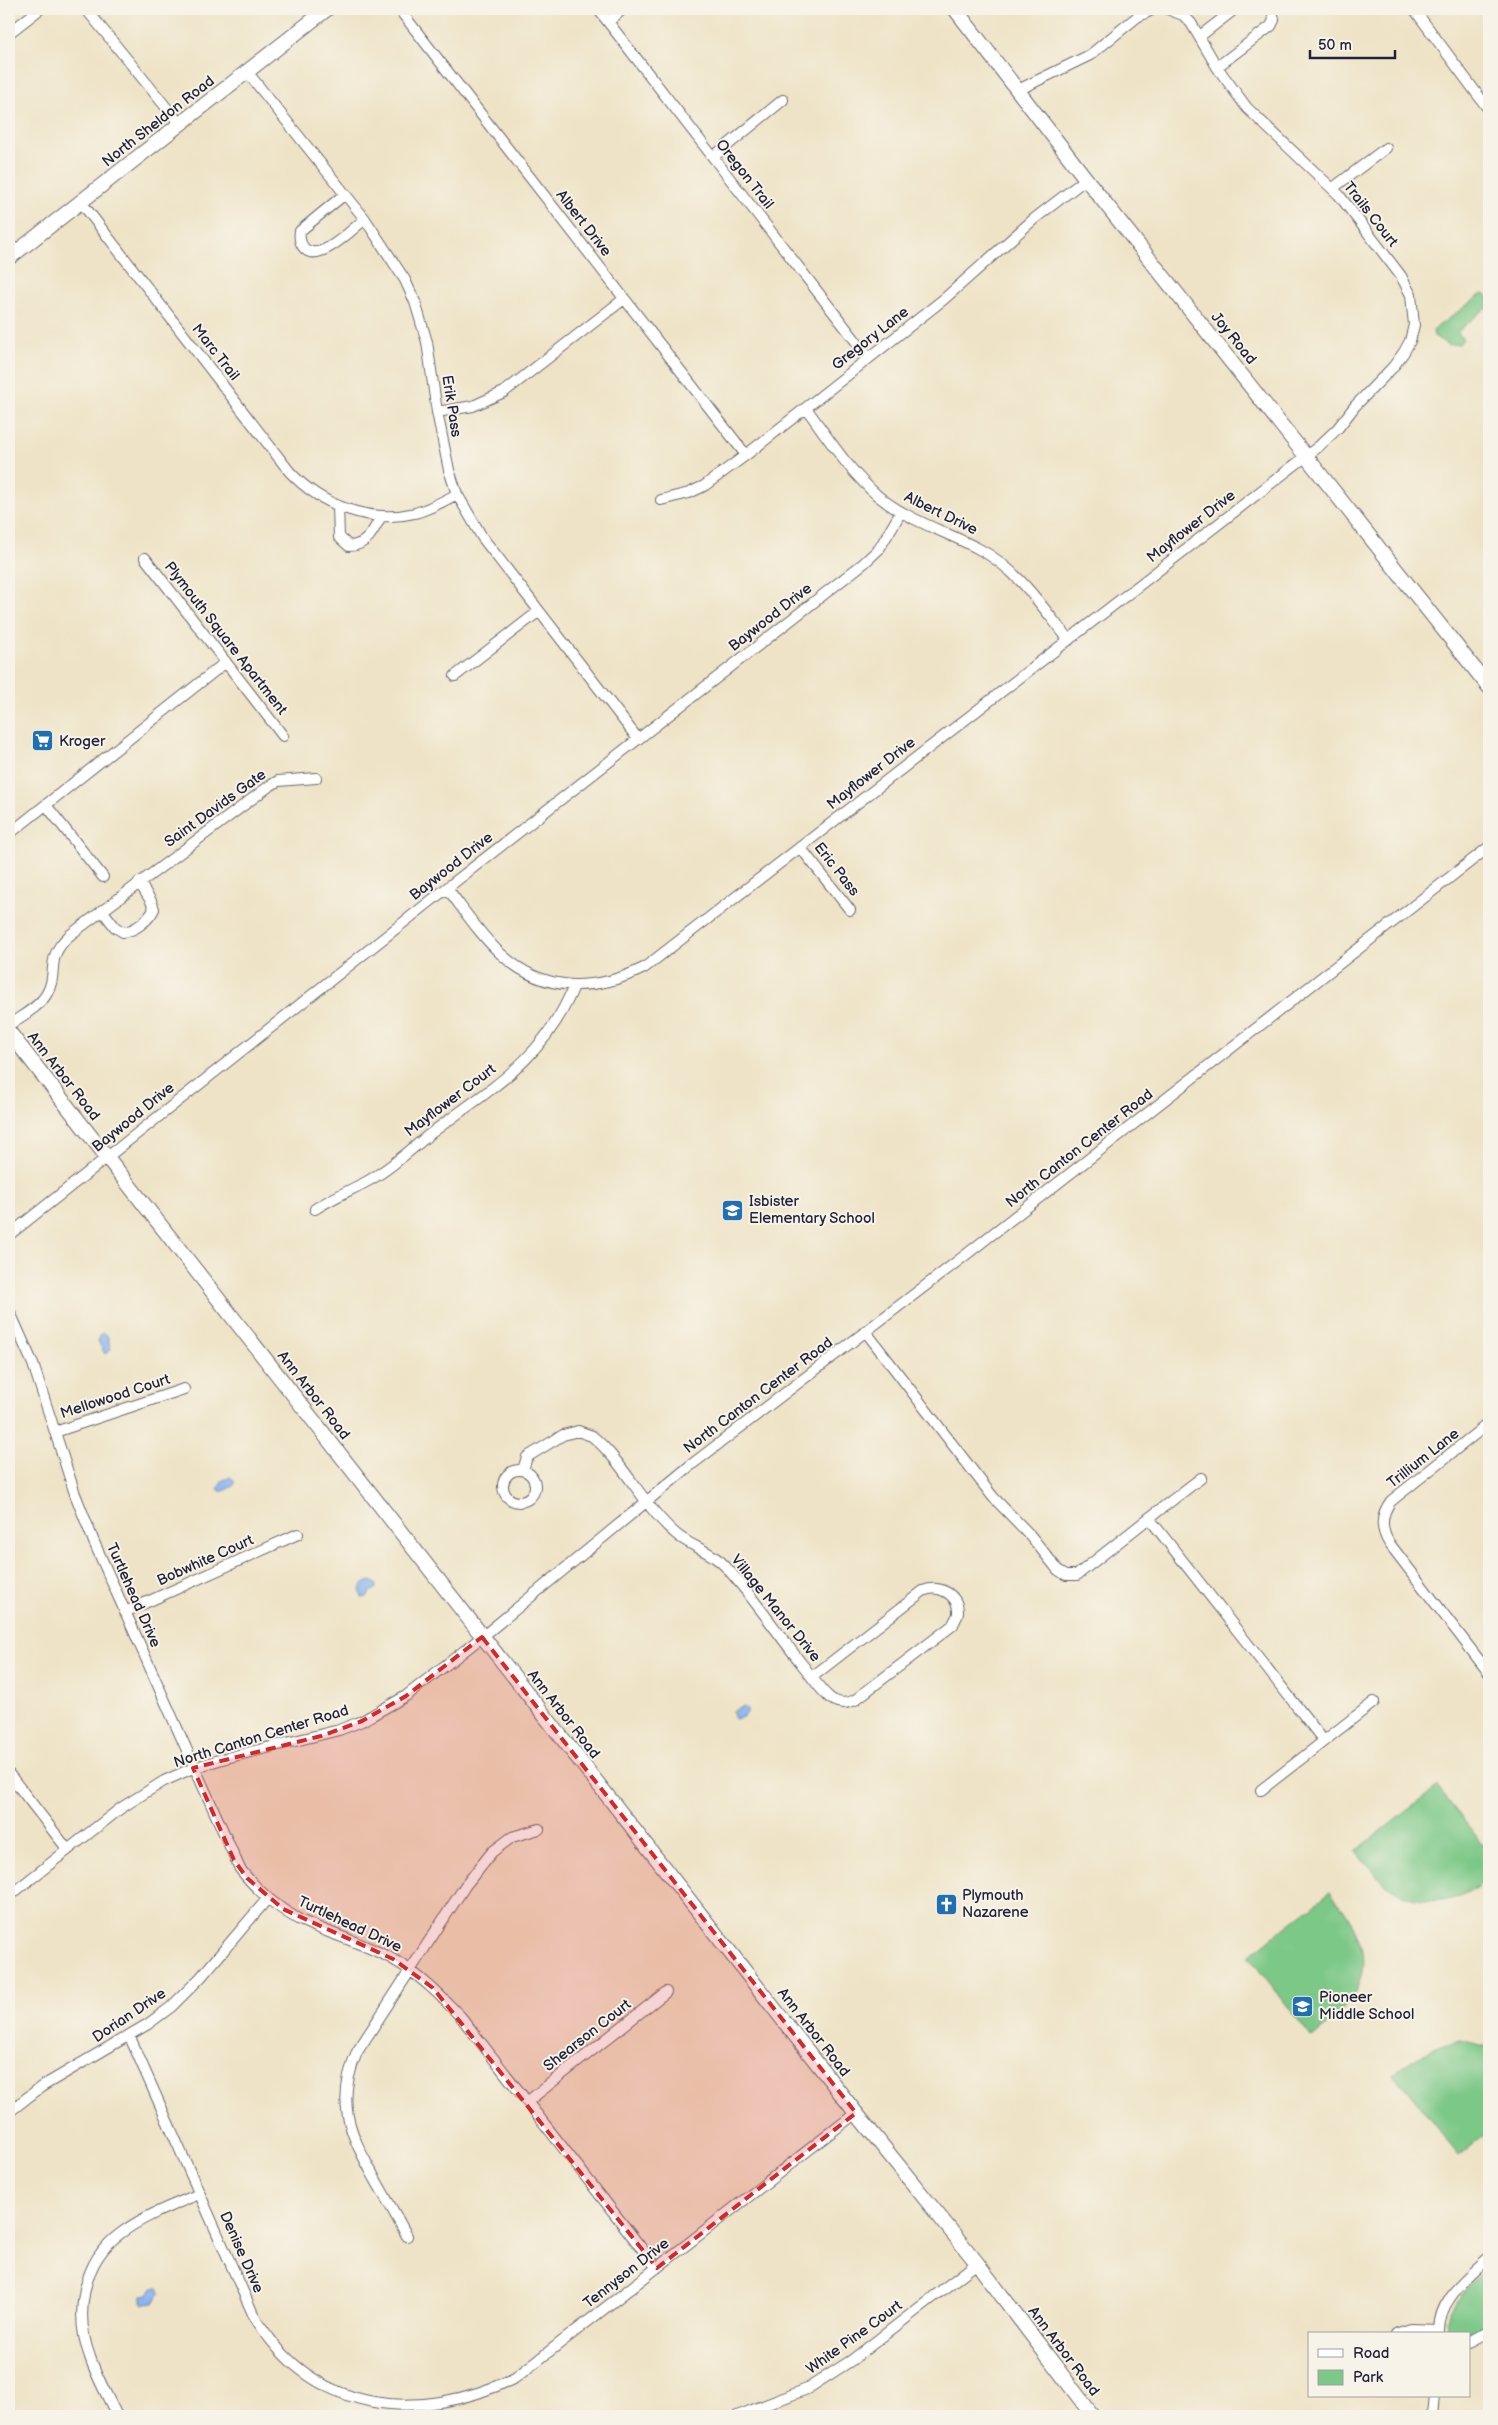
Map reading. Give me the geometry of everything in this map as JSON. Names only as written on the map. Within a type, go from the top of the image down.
[{"type":"main road","name":"North Sheldon Road","points":[[9,258],[179,123],[248,73],[327,9]]},
{"type":"main road","name":"Joy Road","points":[[955,9],[1086,179],[1489,687]]},
{"type":"main road","name":"Ann Arbor Road","points":[[9,1032],[856,2113],[977,2263],[1093,2416]]},
{"type":"street","points":[[9,33],[40,9]]},
{"type":"street","points":[[86,9],[179,123]]},
{"type":"street","name":"Albert Drive","points":[[399,9],[746,455]]},
{"type":"street","name":"Oregon Trail","points":[[598,9],[869,358]]},
{"type":"street","points":[[608,22],[623,9]]},
{"type":"street","points":[[1018,90],[1090,55],[1137,17],[1154,9]]},
{"type":"street","name":"Trails Court","points":[[1167,9],[1183,15],[1200,36],[1217,67],[1247,108],[1333,188],[1406,284],[1413,304],[1414,328],[1410,341],[1393,367],[1355,406],[1330,438],[1306,456]]},
{"type":"street","points":[[1200,36],[1235,9]]},
{"type":"street","points":[[1217,67],[1271,26],[1274,20],[1272,9]]},
{"type":"street","points":[[1414,9],[1489,110]]},
{"type":"street","name":"Erik Pass","points":[[248,73],[365,219],[405,280],[415,302],[426,342],[444,450],[457,494],[482,538],[638,739]]},
{"type":"street","points":[[713,157],[783,100]]},
{"type":"street","points":[[1333,188],[1386,148]]},
{"type":"street","name":"Gregory Lane","points":[[661,500],[704,486],[746,455],[944,299],[1034,219],[1086,179]]},
{"type":"street","points":[[344,194],[300,231],[302,246],[310,253],[321,253],[365,219]]},
{"type":"street","name":"Marc Trail","points":[[81,202],[289,471],[310,491],[338,506],[361,514],[381,516],[415,513],[457,494]]},
{"type":"street","points":[[437,412],[473,406],[504,392],[624,299]]},
{"type":"street","name":"Albert Drive","points":[[806,408],[864,483],[901,512],[979,548],[1003,564],[1027,588],[1069,640]]},
{"type":"street","name":"Mayflower Drive","points":[[447,888],[491,945],[509,961],[540,979],[574,986],[610,982],[644,968],[1306,456]]},
{"type":"street","points":[[338,506],[337,528],[339,536],[350,546],[362,544],[369,537],[381,516]]},
{"type":"street","name":"Baywood Drive","points":[[9,1234],[447,888],[864,563],[879,549],[901,512]]},
{"type":"street","name":"Plymouth Square Apartment","points":[[145,558],[283,736]]},
{"type":"street","points":[[455,676],[538,612]]},
{"type":"street","points":[[9,834],[226,662]]},
{"type":"street","name":"Saint Davids Gate","points":[[9,1025],[45,996],[50,986],[55,952],[59,945],[102,910],[268,787],[278,781],[316,778]]},
{"type":"street","points":[[46,805],[103,877]]},
{"type":"street","name":"Eric Pass","points":[[800,847],[850,910]]},
{"type":"street","name":"North Canton Center Road","points":[[9,1896],[137,1797],[193,1768],[321,1736],[362,1721],[406,1696],[482,1637],[691,1465],[866,1332],[1489,847]]},
{"type":"street","points":[[102,910],[116,927],[123,932],[131,931],[141,924],[152,913],[154,905],[139,882]]},
{"type":"street","name":"Mayflower Court","points":[[315,1209],[336,1196],[368,1182],[526,1061],[554,1026],[574,986]]},
{"type":"street","name":"Turtlehead Drive","points":[[9,1310],[33,1364],[78,1502],[234,1860],[247,1878],[268,1898],[298,1919],[385,1955],[410,1970],[434,1988],[461,2017],[657,2268]]},
{"type":"street","points":[[866,1332],[993,1497],[1030,1535],[1062,1573],[1072,1576],[1077,1575],[1201,1478]]},
{"type":"street","name":"Mellowood Court","points":[[55,1432],[184,1389]]},
{"type":"street","name":"Trillium Lane","points":[[1489,1423],[1391,1501],[1382,1521],[1388,1543],[1489,1673]]},
{"type":"street","name":"Village Manor Drive","points":[[524,1470],[528,1457],[546,1443],[572,1432],[584,1432],[598,1441],[646,1503],[676,1534],[709,1553],[726,1566],[812,1677],[833,1700],[841,1703],[851,1702],[953,1624],[958,1613],[955,1601],[947,1592],[941,1589],[935,1588],[923,1591],[812,1677]]},
{"type":"street","points":[[1149,1518],[1324,1741]]},
{"type":"street","name":"Bobwhite Court","points":[[125,1612],[298,1534]]},
{"type":"street","points":[[1261,1790],[1374,1702]]},
{"type":"street","points":[[9,1774],[68,1850]]},
{"type":"street","points":[[407,2236],[356,2146],[348,2121],[345,2099],[350,2069],[357,2052],[465,1886],[492,1852],[512,1837],[539,1829]]},
{"type":"street","name":"Dorian Drive","points":[[9,2112],[41,2087],[157,2018],[184,1995],[268,1898]]},
{"type":"street","name":"Shearson Court","points":[[527,2102],[666,1992]]},
{"type":"street","name":"Denise Drive","points":[[129,2035],[253,2314],[280,2354],[305,2376],[339,2397],[368,2408],[398,2414]]},
{"type":"street","name":"Tennyson Drive","points":[[398,2414],[451,2408],[496,2391],[856,2113]]},
{"type":"street","points":[[117,2416],[94,2369],[86,2344],[82,2310],[87,2279],[101,2253],[120,2233],[145,2218],[199,2194]]},
{"type":"street","points":[[1404,2332],[1411,2330],[1438,2332],[1438,2320],[1449,2298],[1489,2258]]},
{"type":"street","name":"White Pine Court","points":[[737,2416],[806,2389],[852,2360],[977,2263]]},
{"type":"street","points":[[1470,2342],[1489,2332]]},
{"type":"street","points":[[1432,2416],[1434,2398]]},
{"type":"highlighted area","points":[[482,1637],[856,2113],[657,2268],[433,1988],[393,1959],[283,1909],[247,1878],[234,1860],[193,1768],[321,1736],[362,1721],[406,1696]]},
{"type":"green space","points":[[1482,294],[1486,294],[1489,298],[1489,311],[1486,308],[1457,332],[1463,339],[1459,344],[1448,345],[1434,336],[1433,331],[1437,327]]},
{"type":"green space","points":[[1437,1787],[1489,1852],[1489,1878],[1478,1887],[1453,1898],[1426,1900],[1412,1898],[1399,1893],[1387,1885],[1356,1851]]},
{"type":"green space","points":[[1330,1892],[1346,1914],[1357,1934],[1362,1952],[1362,1970],[1357,1987],[1347,2004],[1332,2021],[1312,2038],[1249,1956]]},
{"type":"green space","points":[[1460,2040],[1489,2047],[1489,2131],[1459,2155],[1394,2074],[1425,2053]]},
{"type":"green space","points":[[1489,2267],[1489,2326],[1470,2336],[1470,2332],[1448,2332],[1446,2326],[1452,2307]]},
{"type":"water","points":[[102,1333],[107,1335],[111,1350],[105,1354],[98,1341]]},
{"type":"water","points":[[230,1477],[234,1480],[234,1485],[224,1491],[220,1491],[218,1488],[222,1481]]},
{"type":"water","points":[[371,1581],[376,1584],[376,1589],[370,1592],[367,1597],[362,1598],[360,1589],[363,1584]]},
{"type":"water","points":[[743,1707],[747,1709],[747,1713],[742,1717],[734,1719],[733,1711]]},
{"type":"water","points":[[153,2287],[158,2287],[160,2293],[154,2303],[144,2304],[142,2295],[149,2294]]},
{"type":"place","name":"Kroger","points":[[43,741]]},
{"type":"place","name":"Isbister Elementary School","points":[[733,1210]]},
{"type":"place","name":"Plymouth Nazarene","points":[[946,1904]]},
{"type":"place","name":"Pioneer Middle School","points":[[1303,2006]]}]
